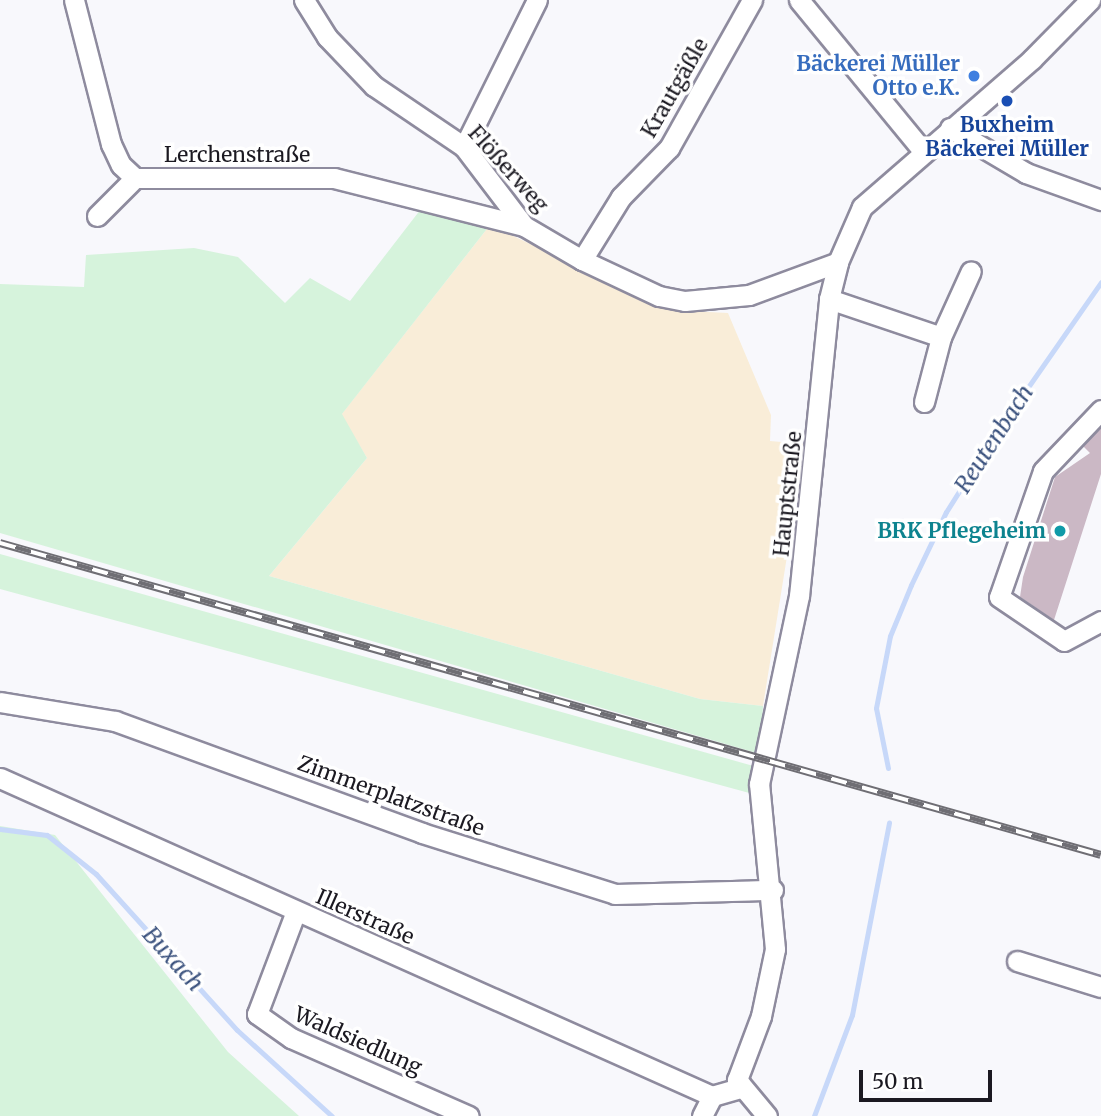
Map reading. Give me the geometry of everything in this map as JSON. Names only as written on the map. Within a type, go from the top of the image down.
[{"type":"street","name":"Lerchenstraße","points":[[74,0],[111,144],[121,166],[135,178],[334,178],[524,226]]},
{"type":"street","name":"Flößerweg","points":[[304,0],[327,37],[374,86],[464,147],[524,226],[582,260],[659,296],[685,302],[749,295],[838,262]]},
{"type":"street","points":[[464,147],[537,0]]},
{"type":"street","name":"Krautgäßle","points":[[582,260],[621,197],[669,148],[751,0]]},
{"type":"street","points":[[799,0],[922,150]]},
{"type":"street","name":"Hauptstraße","points":[[740,1088],[738,1069],[771,980],[773,890],[759,783],[799,596],[830,299],[838,262],[863,207],[922,150],[1032,59],[1090,0]]},
{"type":"street","points":[[950,128],[1026,173],[1101,200]]},
{"type":"street","points":[[97,216],[135,178]]},
{"type":"street","points":[[924,402],[941,337],[971,271]]},
{"type":"street","points":[[830,299],[941,337]]},
{"type":"street","points":[[1101,410],[1043,471],[999,597],[1064,641],[1101,621]]},
{"type":"street","name":"Zimmerplatzstraße","points":[[0,702],[115,721],[422,833],[615,894],[773,890]]},
{"type":"street","name":"Illerstraße","points":[[0,778],[712,1096]]},
{"type":"street","name":"Waldsiedlung","points":[[296,911],[257,1014],[298,1041],[469,1116]]},
{"type":"street","points":[[1017,961],[1101,987]]},
{"type":"street","points":[[702,1116],[712,1096],[740,1088],[767,1116]]},
{"type":"shaded area","points":[[490,225],[670,310],[728,313],[771,415],[770,441],[805,444],[763,706],[700,699],[269,576],[367,458],[341,415]]},
{"type":"green space","points":[[424,205],[490,225],[342,414],[367,458],[269,576],[700,699],[763,706],[760,754],[0,533],[0,284],[84,287],[86,255],[194,248],[238,257],[285,303],[310,278],[350,301]]},
{"type":"green space","points":[[0,554],[757,767],[753,794],[0,589]]},
{"type":"green space","points":[[0,826],[55,835],[228,1052],[299,1116],[0,1116]]},
{"type":"building","name":"BRK Pflegeheim","points":[[1101,428],[1101,474],[1054,620],[1020,597],[1023,577],[1055,477],[1090,453],[1083,446]]},
{"type":"waterway","name":"Reutenbach","points":[[888,768],[876,708],[890,636],[911,585],[946,512],[992,439],[1101,282]]},
{"type":"waterway","name":"Reutenbach","points":[[814,1116],[852,1015],[889,823]]},
{"type":"waterway","name":"Buxach","points":[[0,829],[47,835],[96,874],[237,1030],[332,1116]]},
{"type":"railway","points":[[0,543],[1101,855]]},
{"type":"place","name":"Bäckerei Müller Otto e.K.","points":[[974,76]]},
{"type":"place","name":"Buxheim Bäckerei Müller","points":[[1007,101]]},
{"type":"place","name":"BRK Pflegeheim","points":[[1060,531]]}]
